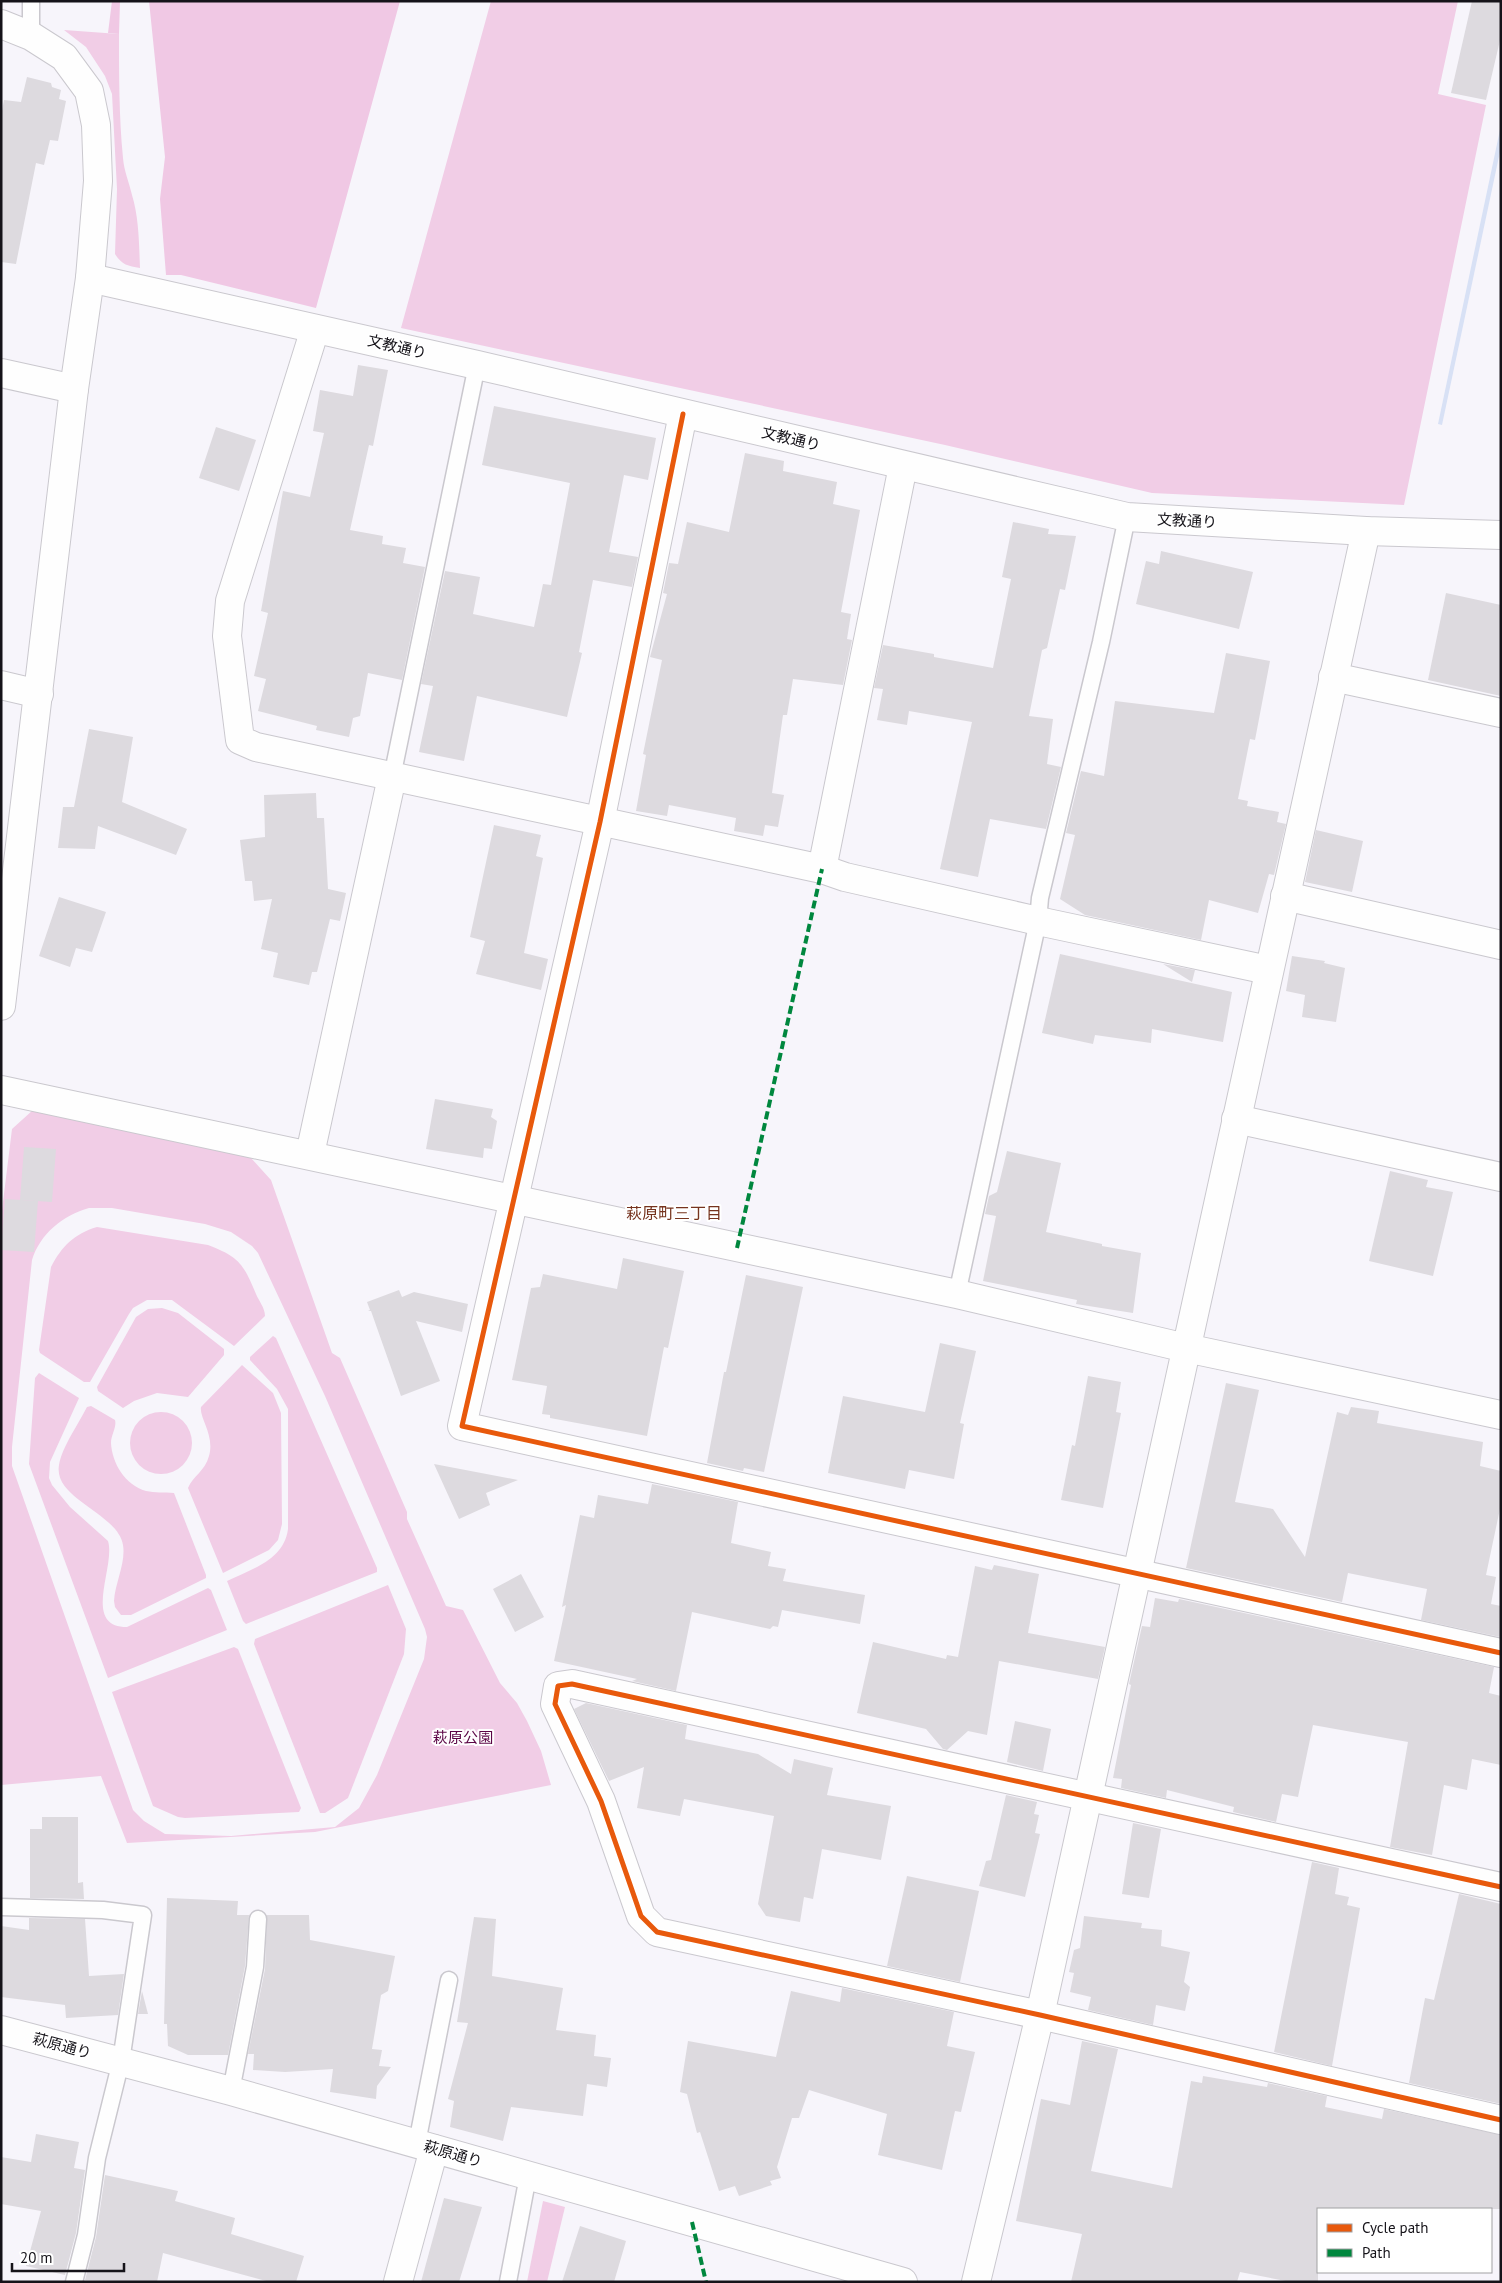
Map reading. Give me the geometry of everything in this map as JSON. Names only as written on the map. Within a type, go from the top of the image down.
[{"type":"street","points":[[1,24],[31,36],[64,57],[89,91],[96,125],[98,181],[90,278],[74,389],[39,694],[10,856],[1,1006]]},
{"type":"street","name":"文教通り","points":[[90,278],[476,365],[1127,518],[1501,536]]},
{"type":"street","points":[[315,329],[230,601],[227,636],[240,740],[256,747],[822,869],[845,877],[1038,922],[1268,970]]},
{"type":"street","points":[[1,373],[74,389]]},
{"type":"street","points":[[684,414],[600,822],[462,1426],[1501,1653]]},
{"type":"street","points":[[822,869],[903,466]]},
{"type":"street","points":[[976,2282],[1040,2015],[1086,1797],[1366,531]]},
{"type":"street","points":[[1333,677],[1501,713]]},
{"type":"street","points":[[1,685],[39,694]]},
{"type":"street","points":[[310,1154],[392,777]]},
{"type":"street","points":[[1285,896],[1501,945]]},
{"type":"street","points":[[1,1090],[310,1154],[956,1294],[1186,1348],[1501,1415]]},
{"type":"street","points":[[1236,1119],[1501,1177]]},
{"type":"street","points":[[1501,1887],[572,1684],[558,1686],[555,1704],[602,1801],[642,1916],[657,1932],[1040,2015],[1501,2120]]},
{"type":"street","name":"萩原通り","points":[[1,2030],[231,2091],[903,2282]]},
{"type":"street","points":[[398,2282],[426,2146]]},
{"type":"lane","points":[[31,1],[31,36]]},
{"type":"lane","points":[[392,777],[476,365]]},
{"type":"lane","points":[[956,1294],[1038,922],[1040,898],[1101,642],[1127,518]]},
{"type":"lane","points":[[1,1907],[103,1910],[143,1915],[121,2061],[97,2158],[86,2235],[74,2282]]},
{"type":"lane","points":[[231,2091],[255,1967],[258,1919]]},
{"type":"lane","points":[[426,2146],[448,1980]]},
{"type":"lane","points":[[508,2282],[528,2176]]},
{"type":"green space","points":[[491,1],[1458,1],[1438,94],[1486,105],[1404,505],[1152,493],[945,445],[401,328]]},
{"type":"green space","points":[[64,30],[119,34],[120,112],[123,158],[136,213],[140,268],[132,267],[120,261],[115,254],[117,189],[112,94],[105,76],[86,47]]},
{"type":"green space","name":"萩原公園","points":[[33,1110],[251,1158],[271,1180],[332,1353],[340,1358],[407,1512],[407,1519],[446,1606],[463,1610],[500,1683],[517,1703],[527,1721],[541,1751],[551,1785],[315,1832],[127,1843],[101,1776],[1,1785],[1,1218],[12,1129]],"holes":[[[89,1208],[112,1208],[205,1224],[231,1232],[252,1246],[258,1253],[325,1396],[425,1629],[427,1637],[424,1659],[377,1775],[359,1808],[335,1827],[231,1836],[165,1834],[144,1821],[133,1810],[12,1466],[12,1447],[32,1260],[47,1234],[70,1215]]]},
{"type":"green space","points":[[97,1227],[208,1245],[227,1253],[239,1262],[243,1268],[263,1307],[265,1316],[234,1346],[172,1300],[147,1300],[133,1308],[90,1382],[84,1382],[40,1353],[39,1350],[51,1267],[64,1247],[75,1237]]},
{"type":"green space","points":[[162,1308],[178,1313],[224,1349],[224,1355],[188,1397],[157,1393],[134,1401],[123,1408],[98,1391],[97,1387],[136,1317],[148,1309]]},
{"type":"green space","points":[[273,1336],[276,1338],[377,1568],[377,1572],[246,1624],[243,1621],[227,1581],[274,1556],[285,1540],[288,1529],[288,1409],[277,1389],[250,1360],[250,1357]]},
{"type":"green space","points":[[242,1365],[273,1393],[281,1413],[282,1524],[278,1540],[269,1550],[223,1573],[188,1488],[205,1466],[209,1456],[209,1434],[202,1416],[201,1407]]},
{"type":"green space","points":[[39,1373],[79,1398],[50,1462],[49,1478],[52,1485],[70,1507],[108,1541],[108,1565],[103,1593],[103,1606],[106,1617],[113,1624],[127,1627],[208,1588],[211,1590],[227,1630],[108,1678],[29,1464],[35,1378]]},
{"type":"green space","points":[[91,1406],[115,1420],[111,1440],[112,1451],[117,1465],[126,1478],[132,1484],[146,1491],[174,1493],[206,1575],[206,1578],[131,1615],[121,1615],[115,1607],[114,1601],[124,1552],[119,1534],[110,1524],[75,1497],[60,1477],[59,1465],[64,1451],[87,1407]]},
{"type":"green space","points":[[155,1412],[167,1412],[183,1421],[190,1431],[192,1443],[190,1455],[183,1465],[167,1474],[155,1474],[144,1469],[135,1460],[130,1449],[130,1437],[135,1426],[144,1417]]},
{"type":"green space","points":[[388,1585],[406,1629],[404,1654],[348,1798],[325,1813],[320,1813],[254,1644],[255,1639]]},
{"type":"green space","points":[[234,1647],[238,1649],[301,1808],[299,1812],[178,1817],[153,1806],[112,1692]]},
{"type":"green space","points":[[543,2201],[565,2207],[547,2282],[527,2282]]},
{"type":"shaded area","points":[[112,1],[120,1],[119,34],[108,33]]},
{"type":"shaded area","points":[[149,1],[400,1],[316,308],[181,275],[166,275],[160,199],[165,157]]},
{"type":"water","points":[[1501,125],[1501,147],[1442,425],[1438,424]]},
{"type":"building","points":[[1472,1],[1501,1],[1501,36],[1486,100],[1451,93]]},
{"type":"building","points":[[27,77],[51,83],[52,87],[61,90],[59,99],[66,101],[58,141],[50,140],[44,165],[36,163],[16,264],[1,262],[1,116],[4,100],[21,102]]},
{"type":"building","points":[[358,365],[388,370],[373,446],[369,445],[350,530],[383,536],[382,544],[406,548],[403,563],[425,567],[402,680],[368,673],[360,716],[353,718],[349,737],[316,730],[317,726],[258,711],[266,679],[254,676],[268,613],[261,611],[283,491],[310,497],[324,433],[313,431],[320,390],[353,396]]},
{"type":"building","points":[[494,406],[656,438],[648,480],[624,475],[609,552],[638,557],[632,587],[593,580],[579,652],[582,653],[567,717],[477,696],[464,761],[419,752],[433,686],[421,684],[445,571],[480,577],[473,614],[534,627],[543,584],[551,585],[570,483],[482,465]]},
{"type":"building","points":[[216,427],[256,440],[239,491],[199,478]]},
{"type":"building","points":[[745,453],[784,461],[783,471],[837,482],[833,504],[860,510],[841,612],[851,614],[847,639],[852,640],[843,685],[793,679],[787,715],[783,715],[772,793],[784,795],[778,827],[765,825],[763,836],[734,831],[736,818],[669,805],[667,816],[636,811],[646,755],[643,754],[662,660],[650,657],[667,594],[663,593],[669,563],[678,564],[687,522],[729,532]]},
{"type":"building","points":[[1013,522],[1049,529],[1048,534],[1076,536],[1065,590],[1060,589],[1047,648],[1042,650],[1029,716],[1053,719],[1047,764],[1061,767],[1046,829],[990,819],[978,877],[940,869],[972,722],[909,711],[907,725],[877,720],[883,689],[874,688],[883,645],[934,654],[934,657],[993,668],[1011,579],[1002,577]]},
{"type":"building","points":[[1161,551],[1253,572],[1239,629],[1136,604],[1146,561],[1159,564]]},
{"type":"building","points":[[1446,593],[1501,605],[1501,696],[1428,680]]},
{"type":"building","points":[[1226,653],[1270,661],[1255,740],[1250,739],[1238,799],[1248,801],[1247,806],[1279,812],[1277,822],[1286,824],[1274,875],[1269,874],[1258,913],[1209,900],[1201,940],[1085,915],[1060,899],[1075,835],[1066,833],[1081,771],[1104,776],[1115,701],[1214,713]]},
{"type":"building","points":[[89,729],[133,737],[122,802],[187,829],[176,855],[98,826],[95,849],[58,848],[63,807],[74,807]]},
{"type":"building","points":[[316,793],[317,818],[324,818],[328,889],[346,893],[340,921],[330,919],[317,972],[312,972],[309,985],[273,977],[278,953],[261,949],[272,899],[254,901],[252,881],[245,881],[240,840],[265,837],[264,795]]},
{"type":"building","points":[[494,825],[541,835],[536,856],[543,858],[524,953],[548,959],[541,990],[476,974],[485,941],[470,937]]},
{"type":"building","points":[[1316,830],[1363,841],[1352,892],[1305,882]]},
{"type":"building","points":[[59,897],[106,912],[92,952],[76,948],[70,967],[39,956]]},
{"type":"building","points":[[1060,954],[1232,992],[1223,1042],[1152,1029],[1151,1043],[1095,1035],[1093,1044],[1042,1033]]},
{"type":"building","points":[[1292,956],[1325,961],[1324,963],[1345,968],[1336,1022],[1302,1017],[1305,995],[1286,991]]},
{"type":"building","points":[[1163,964],[1195,970],[1192,982]]},
{"type":"building","points":[[435,1099],[493,1109],[491,1117],[497,1121],[492,1149],[484,1148],[483,1158],[426,1149]]},
{"type":"building","points":[[24,1147],[56,1149],[52,1202],[20,1200]]},
{"type":"building","points":[[1007,1151],[1061,1163],[1046,1232],[1102,1244],[1102,1246],[1141,1253],[1133,1313],[1076,1304],[1077,1300],[983,1281],[996,1216],[985,1214],[989,1196],[997,1192]]},
{"type":"building","points":[[1390,1171],[1428,1180],[1426,1187],[1453,1192],[1433,1276],[1369,1261]]},
{"type":"building","points":[[5,1199],[38,1201],[34,1252],[1,1250]]},
{"type":"building","points":[[623,1258],[684,1271],[668,1348],[664,1347],[647,1436],[550,1418],[550,1415],[542,1414],[547,1386],[512,1380],[531,1288],[540,1287],[543,1274],[617,1289]]},
{"type":"building","points":[[746,1275],[803,1287],[764,1472],[744,1468],[743,1471],[707,1463],[724,1372],[726,1372]]},
{"type":"building","points":[[399,1290],[402,1297],[414,1292],[468,1304],[462,1332],[416,1321],[440,1381],[401,1396],[371,1311],[368,1311],[370,1310],[367,1302]]},
{"type":"building","points":[[940,1343],[976,1351],[960,1423],[964,1424],[954,1479],[909,1470],[905,1489],[828,1473],[843,1396],[925,1412]]},
{"type":"building","points":[[1088,1376],[1121,1382],[1116,1412],[1121,1413],[1103,1508],[1061,1500],[1072,1445],[1075,1446]]},
{"type":"building","points":[[1226,1383],[1259,1390],[1235,1502],[1273,1509],[1305,1557],[1337,1412],[1348,1415],[1351,1407],[1379,1411],[1377,1423],[1483,1442],[1480,1466],[1501,1471],[1501,1504],[1486,1575],[1496,1577],[1491,1604],[1501,1606],[1500,1637],[1421,1620],[1427,1589],[1348,1573],[1342,1602],[1186,1568]]},
{"type":"building","points":[[434,1464],[518,1480],[486,1493],[490,1505],[459,1519]]},
{"type":"building","points":[[652,1484],[738,1502],[731,1543],[771,1552],[768,1566],[786,1569],[783,1581],[865,1595],[860,1624],[782,1610],[778,1627],[773,1626],[770,1629],[692,1612],[676,1691],[632,1681],[637,1679],[554,1661],[566,1605],[562,1607],[580,1515],[594,1518],[598,1495],[648,1504]]},
{"type":"building","points":[[994,1565],[1039,1574],[1028,1633],[1105,1647],[1098,1679],[999,1661],[987,1735],[968,1731],[947,1750],[943,1749],[926,1729],[857,1713],[873,1642],[946,1659],[947,1655],[958,1657],[975,1566],[992,1570]]},
{"type":"building","points":[[521,1574],[544,1617],[515,1632],[493,1589]]},
{"type":"building","points":[[1155,1598],[1178,1602],[1179,1599],[1494,1667],[1489,1693],[1501,1696],[1501,1765],[1472,1759],[1467,1790],[1444,1785],[1432,1855],[1390,1847],[1408,1742],[1313,1725],[1298,1797],[1282,1794],[1276,1822],[1233,1812],[1234,1807],[1167,1790],[1166,1798],[1121,1788],[1122,1779],[1113,1778],[1131,1685],[1129,1684],[1142,1626],[1150,1627]]},
{"type":"building","points":[[586,1703],[687,1725],[685,1739],[758,1754],[791,1774],[794,1759],[833,1768],[827,1795],[891,1806],[881,1860],[822,1849],[813,1899],[804,1897],[800,1922],[766,1916],[758,1904],[774,1816],[684,1799],[680,1816],[637,1808],[644,1767],[609,1781],[574,1709]]},
{"type":"building","points":[[1015,1721],[1051,1729],[1043,1771],[1007,1762]]},
{"type":"building","points":[[1006,1795],[1037,1802],[1034,1814],[1039,1815],[1035,1833],[1040,1834],[1025,1897],[979,1886],[986,1861],[991,1860]]},
{"type":"building","points":[[42,1817],[78,1817],[78,1883],[83,1882],[84,1899],[30,1898],[30,1829],[42,1829]]},
{"type":"building","points":[[1133,1823],[1161,1829],[1149,1898],[1122,1894]]},
{"type":"building","points":[[1312,1862],[1339,1868],[1335,1894],[1349,1897],[1347,1905],[1360,1908],[1332,2066],[1274,2052]]},
{"type":"building","points":[[907,1876],[979,1891],[960,1982],[887,1966]]},
{"type":"building","points":[[1459,1894],[1501,1904],[1501,2104],[1409,2083],[1425,1998],[1434,2000]]},
{"type":"building","points":[[167,1898],[238,1901],[237,1915],[249,1915],[245,1966],[228,2055],[188,2055],[168,2046],[167,2024],[164,2024]]},
{"type":"building","points":[[267,1915],[309,1915],[310,1940],[395,1956],[388,1991],[381,1995],[372,2049],[382,2050],[379,2066],[391,2067],[377,2086],[376,2099],[330,2092],[333,2069],[285,2072],[253,2070],[254,2054],[248,2054],[265,1969]]},
{"type":"building","points":[[1084,1916],[1142,1923],[1141,1928],[1162,1930],[1161,1946],[1190,1952],[1184,1982],[1190,1987],[1185,2011],[1156,2005],[1153,2025],[1088,2010],[1091,1997],[1070,1992],[1074,1973],[1069,1972],[1074,1950],[1080,1948]]},
{"type":"building","points":[[474,1917],[496,1919],[492,1976],[563,1988],[556,2030],[596,2035],[594,2056],[611,2058],[607,2087],[587,2084],[583,2116],[511,2107],[503,2141],[450,2127],[454,2101],[448,2099],[468,2023],[457,2022]]},
{"type":"building","points":[[29,1918],[85,1919],[89,1976],[124,1974],[118,2015],[66,2018],[65,2005],[1,1997],[1,1926],[29,1930]]},
{"type":"building","points":[[842,1988],[954,2012],[947,2046],[975,2052],[961,2112],[955,2111],[942,2170],[878,2155],[887,2114],[809,2090],[799,2118],[792,2118],[777,2167],[781,2178],[770,2181],[772,2185],[739,2196],[735,2186],[719,2191],[700,2132],[697,2133],[687,2094],[680,2092],[688,2041],[776,2057],[791,1991],[840,2002]]},
{"type":"building","points":[[142,1991],[148,2014],[138,2014]]},
{"type":"building","points":[[1082,2041],[1118,2049],[1091,2171],[1172,2188],[1191,2081],[1202,2083],[1203,2076],[1267,2087],[1268,2083],[1327,2096],[1325,2107],[1382,2119],[1384,2109],[1501,2135],[1501,2209],[1317,2208],[1318,2282],[1291,2282],[1240,2272],[1237,2282],[1071,2282],[1082,2234],[1016,2221],[1041,2099],[1070,2105]]},
{"type":"building","points":[[36,2134],[79,2142],[74,2168],[85,2170],[76,2233],[65,2275],[26,2266],[41,2211],[1,2204],[1,2157],[31,2162]]},
{"type":"building","points":[[105,2175],[178,2191],[175,2201],[235,2218],[231,2234],[304,2256],[296,2282],[270,2282],[163,2253],[157,2282],[85,2280],[96,2237]]},
{"type":"building","points":[[444,2198],[482,2207],[459,2282],[421,2282]]},
{"type":"building","points":[[580,2226],[626,2241],[614,2282],[562,2282]]},
{"type":"marked path","points":[[737,1248],[822,869]]},
{"type":"marked path","points":[[692,2222],[706,2282]]},
{"type":"cycle path","points":[[683,414],[600,822],[462,1426],[1501,1653]]},
{"type":"cycle path","points":[[1501,1887],[572,1684],[558,1686],[555,1704],[601,1801],[641,1916],[657,1932],[1040,2015],[1501,2120]]},
{"type":"district","name":"萩原町三丁目","points":[[674,1213]]}]
